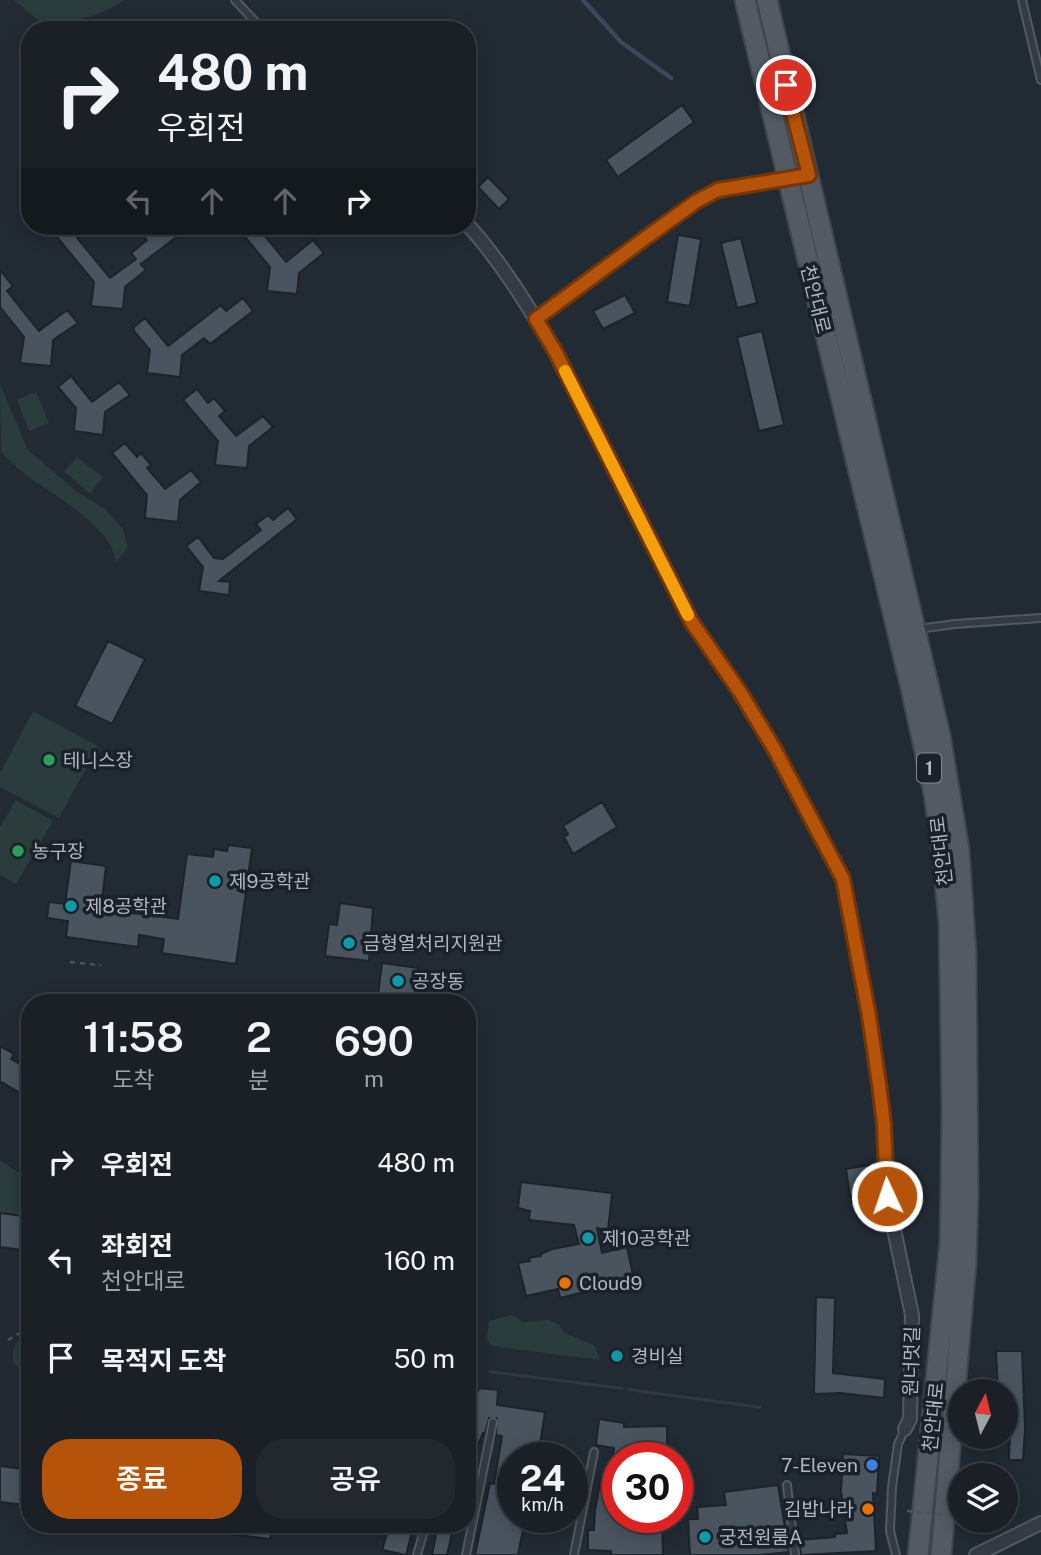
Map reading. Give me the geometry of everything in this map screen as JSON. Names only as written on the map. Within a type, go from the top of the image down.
[{"type":"main road","name":"천안대로","points":[[745,0],[786,179],[911,688],[934,794],[943,863],[948,923],[952,1114],[950,1242],[918,1555]]},
{"type":"main road","name":"천안대로","points":[[767,0],[916,629],[952,798],[959,850],[966,953],[968,1195],[966,1263],[941,1555]]},
{"type":"street","points":[[536,319],[697,201],[718,190],[809,175]]},
{"type":"street","name":"원너멋길","points":[[476,233],[555,351],[691,621],[740,692],[775,750],[843,879],[879,1084],[884,1124],[887,1196],[912,1315],[910,1419],[905,1429]]},
{"type":"street","points":[[976,1555],[1041,1523]]},
{"type":"lane","points":[[235,0],[255,21]]},
{"type":"lane","points":[[1022,0],[1041,80]]},
{"type":"lane","points":[[916,629],[1041,618]]},
{"type":"lane","points":[[476,1506],[493,1422]]},
{"type":"lane","points":[[897,1555],[890,1531],[892,1487],[898,1444],[905,1429]]},
{"type":"lane","points":[[574,1555],[594,1452]]},
{"type":"lane","points":[[787,1485],[795,1555]]},
{"type":"lane","points":[[417,1555],[423,1533]]},
{"type":"lane","points":[[466,1555],[470,1533]]},
{"type":"path","points":[[70,962],[101,965]]},
{"type":"path","points":[[8,1340],[21,1332]]},
{"type":"path","points":[[907,1511],[948,1516]]},
{"type":"shaded area","points":[[14,0],[124,0],[96,14],[76,20],[39,21]]},
{"type":"shaded area","points":[[0,384],[28,450],[76,491],[105,509],[123,529],[128,547],[116,562],[109,543],[97,528],[70,505],[26,475],[1,452]]},
{"type":"shaded area","points":[[36,392],[49,423],[29,431],[17,400]]},
{"type":"shaded area","points":[[77,457],[103,477],[90,494],[64,471]]},
{"type":"shaded area","name":"테니스장","points":[[33,711],[98,746],[59,818],[0,787],[0,773]]},
{"type":"shaded area","name":"농구장","points":[[16,800],[53,821],[16,884],[0,875],[0,827]]},
{"type":"shaded area","points":[[0,1161],[21,1173],[21,1216],[0,1213]]},
{"type":"shaded area","points":[[512,1315],[523,1322],[549,1320],[559,1325],[565,1333],[595,1346],[600,1360],[492,1346],[487,1340],[489,1321]]},
{"type":"shaded area","points":[[21,1338],[21,1371],[13,1362],[16,1344]]},
{"type":"shaded area","points":[[489,1370],[623,1387],[623,1390],[489,1373]]},
{"type":"shaded area","points":[[628,1388],[762,1406],[761,1409],[628,1391]]},
{"type":"building","points":[[682,105],[694,122],[618,177],[606,160]]},
{"type":"building","points":[[488,177],[509,199],[499,209],[478,187]]},
{"type":"building","points":[[55,235],[75,235],[110,278],[136,259],[131,253],[147,240],[143,235],[179,235],[140,263],[146,270],[125,287],[123,309],[91,306],[94,282]]},
{"type":"building","points":[[243,235],[264,235],[286,262],[313,240],[324,253],[299,273],[297,294],[267,291],[270,267]]},
{"type":"building","points":[[678,235],[701,239],[690,306],[667,302]]},
{"type":"building","points":[[741,238],[757,303],[737,308],[721,243]]},
{"type":"building","points":[[0,270],[13,286],[7,291],[39,331],[67,310],[78,323],[53,340],[51,366],[20,363],[24,337],[0,307]]},
{"type":"building","points":[[625,295],[635,313],[603,329],[593,311]]},
{"type":"building","points":[[243,298],[253,311],[210,344],[204,338],[182,355],[180,377],[147,373],[150,350],[134,331],[134,327],[145,318],[168,346],[221,305],[226,311]]},
{"type":"building","points":[[762,331],[784,425],[759,431],[737,337]]},
{"type":"building","points":[[71,376],[92,402],[119,382],[130,395],[105,412],[103,435],[74,431],[76,408],[58,387]]},
{"type":"building","points":[[197,389],[208,403],[214,398],[225,411],[219,416],[236,436],[263,416],[273,427],[249,446],[247,468],[215,465],[218,441],[183,400]]},
{"type":"building","points":[[125,443],[137,457],[141,453],[151,465],[147,468],[165,489],[191,470],[201,482],[180,500],[178,522],[145,518],[147,495],[112,453]]},
{"type":"building","points":[[288,508],[297,519],[219,581],[230,582],[229,595],[199,591],[203,567],[186,546],[198,537],[214,558],[223,559],[261,530],[256,524],[268,515],[273,520]]},
{"type":"building","points":[[108,641],[145,659],[112,724],[75,706]]},
{"type":"building","points":[[602,802],[617,827],[573,854],[564,837],[568,834],[563,826]]},
{"type":"building","points":[[228,845],[252,848],[236,964],[162,953],[164,939],[139,935],[138,947],[66,937],[68,921],[47,918],[49,902],[65,904],[71,861],[106,866],[101,909],[178,919],[187,854],[213,857],[214,849],[227,851]]},
{"type":"building","name":"금형열처리지원관","points":[[340,903],[373,908],[369,961],[325,956],[329,924],[337,925]]},
{"type":"building","name":"공장동","points":[[382,963],[418,968],[415,994],[378,994]]},
{"type":"building","points":[[0,1046],[14,1054],[11,1059],[21,1064],[21,1093],[0,1081]]},
{"type":"building","points":[[870,1165],[875,1193],[850,1196],[846,1169]]},
{"type":"building","name":"제10공학관","points":[[521,1182],[612,1193],[608,1230],[597,1228],[602,1253],[627,1247],[634,1280],[560,1298],[558,1289],[526,1296],[518,1263],[530,1261],[529,1258],[541,1256],[552,1249],[579,1244],[574,1225],[529,1220],[530,1211],[518,1208]]},
{"type":"building","points":[[0,1213],[21,1216],[21,1250],[0,1247]]},
{"type":"building","points":[[816,1297],[835,1298],[833,1373],[885,1379],[884,1398],[840,1393],[814,1394]]},
{"type":"building","points":[[996,1351],[1022,1351],[1025,1429],[1023,1460],[1009,1460],[1009,1449],[1018,1449],[1018,1379],[997,1379]]},
{"type":"building","points":[[479,1388],[498,1390],[497,1405],[545,1412],[540,1442],[501,1442],[502,1436],[496,1435],[497,1418],[489,1418],[485,1434],[483,1433],[476,1449],[476,1395]]},
{"type":"building","points":[[599,1419],[624,1423],[624,1427],[667,1426],[667,1442],[602,1442],[602,1446],[596,1445]]},
{"type":"building","points":[[843,1454],[879,1456],[877,1494],[873,1493],[876,1551],[801,1555],[799,1540],[835,1537],[835,1534],[847,1533],[841,1492]]},
{"type":"building","points":[[0,1466],[21,1469],[21,1505],[0,1502]]},
{"type":"building","points":[[497,1466],[497,1533],[522,1533],[518,1555],[475,1555],[490,1483],[494,1484]]},
{"type":"building","points":[[602,1478],[602,1533],[662,1533],[663,1555],[611,1555],[611,1551],[588,1550],[588,1530],[594,1530]]},
{"type":"building","points":[[778,1485],[789,1552],[690,1555],[689,1533],[693,1533],[693,1519],[698,1519],[697,1507],[726,1505],[724,1492]]},
{"type":"building","points":[[221,1533],[271,1533],[270,1539]]},
{"type":"building","points":[[387,1533],[412,1533],[406,1555],[382,1550]]},
{"type":"building","points":[[436,1533],[452,1533],[447,1555],[432,1555]]},
{"type":"waterway","points":[[583,0],[621,42],[671,78]]},
{"type":"slow traffic","points":[[565,371],[688,615]]},
{"type":"place","name":"테니스장","points":[[49,760]]},
{"type":"place","name":"농구장","points":[[18,851]]},
{"type":"place","name":"제9공학관","points":[[215,881]]},
{"type":"place","name":"제8공학관","points":[[71,906]]},
{"type":"place","name":"금형열처리지원관","points":[[349,943]]},
{"type":"place","name":"공장동","points":[[398,981]]},
{"type":"place","name":"제10공학관","points":[[588,1238]]},
{"type":"place","name":"Cloud9","points":[[565,1283]]},
{"type":"place","name":"경비실","points":[[617,1356]]},
{"type":"place","name":"7-Eleven","points":[[872,1465]]},
{"type":"place","name":"김밥나라","points":[[868,1509]]},
{"type":"place","name":"궁전원룸A","points":[[705,1537]]},
{"type":"route","points":[[786,85],[809,175],[718,190],[697,201],[536,319],[555,351],[691,621],[740,692],[775,750],[843,879],[879,1084],[884,1124],[887,1196]]}]
